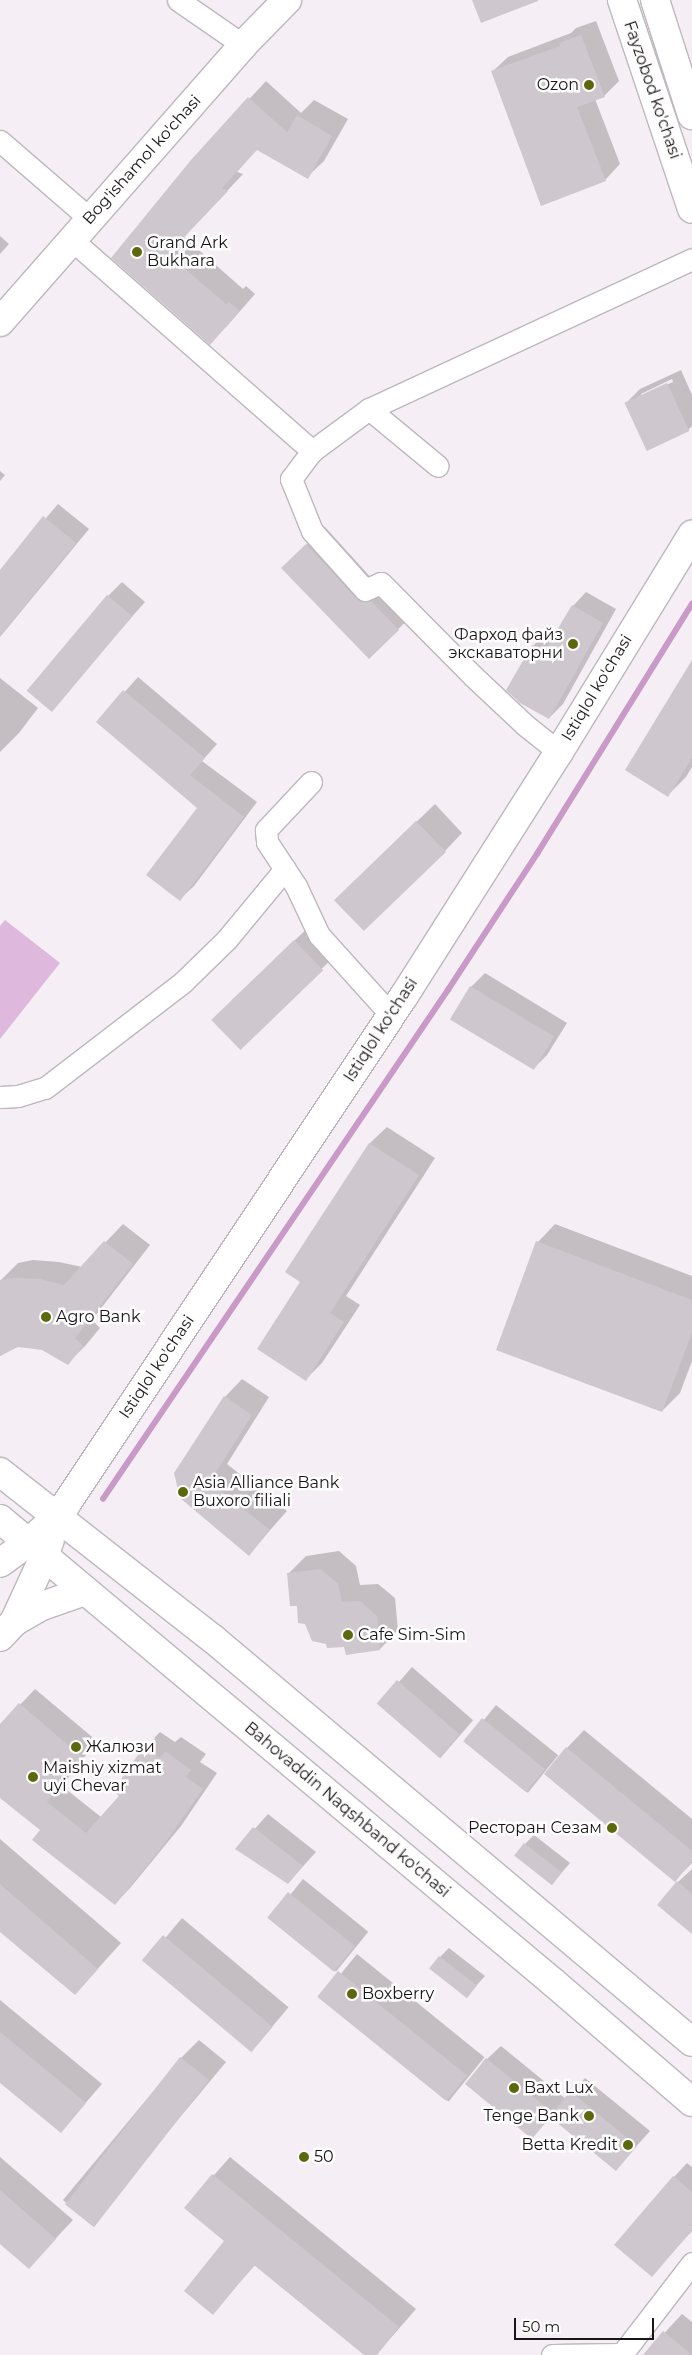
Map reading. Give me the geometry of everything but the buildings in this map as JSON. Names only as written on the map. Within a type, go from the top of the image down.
[{"type":"main road","name":"Bog'ishamol ko'chasi","points":[[0,322],[243,45],[287,0]]},
{"type":"main road","name":"Fayzobod ko'chasi","points":[[622,0],[692,208]]},
{"type":"main road","name":"Fayzobod ko'chasi","points":[[655,0],[692,115]]},
{"type":"main road","name":"Istiqlol ko'chasi","points":[[0,1563],[36,1550],[391,1015],[559,752],[692,535]]},
{"type":"main road","points":[[0,1472],[212,1638],[692,2042]]},
{"type":"main road","name":"Bahovaddin Naqshband ko'chasi","points":[[0,1519],[554,1983],[692,2102]]},
{"type":"main road","points":[[7,1629],[36,1550]]},
{"type":"main road","points":[[7,1629],[42,1606],[85,1591]]},
{"type":"street","points":[[178,0],[243,45]]},
{"type":"street","points":[[0,141],[90,219]]},
{"type":"street","points":[[72,240],[312,451]]},
{"type":"street","points":[[559,752],[525,725],[381,583],[366,590],[312,531],[291,479],[312,451],[369,409],[692,259]]},
{"type":"street","points":[[369,409],[438,466]]},
{"type":"street","points":[[311,782],[266,830],[267,842],[296,886],[319,935],[391,1015]]},
{"type":"street","points":[[0,1097],[18,1096],[45,1088],[183,982],[228,940],[285,869]]},
{"type":"street","points":[[552,2355],[622,2354],[692,2263]]},
{"type":"shaded area","points":[[5,920],[60,963],[0,1039],[0,926]]},
{"type":"waterway","points":[[103,1499],[448,990],[537,854],[692,604]]},
{"type":"place","name":"Ozon","points":[[589,85]]},
{"type":"place","name":"Grand Ark Bukhara","points":[[137,252]]},
{"type":"place","name":"Фарход файз экскаваторни","points":[[573,644]]},
{"type":"place","name":"Agro Bank","points":[[46,1317]]},
{"type":"place","name":"Asia Alliance Bank Buxoro filiali","points":[[183,1492]]},
{"type":"place","name":"Cafe Sim-Sim","points":[[348,1635]]},
{"type":"place","name":"Жалюзи","points":[[76,1747]]},
{"type":"place","name":"Maishiy xizmat uyi Chevar","points":[[33,1777]]},
{"type":"place","name":"Ресторан Сезам","points":[[612,1828]]},
{"type":"place","name":"Boxberry","points":[[352,1994]]},
{"type":"place","name":"Baxt Lux","points":[[514,2088]]},
{"type":"place","name":"Tenge Bank","points":[[589,2116]]},
{"type":"place","name":"Betta Kredit","points":[[628,2145]]},
{"type":"place","name":"50","points":[[304,2157]]}]
